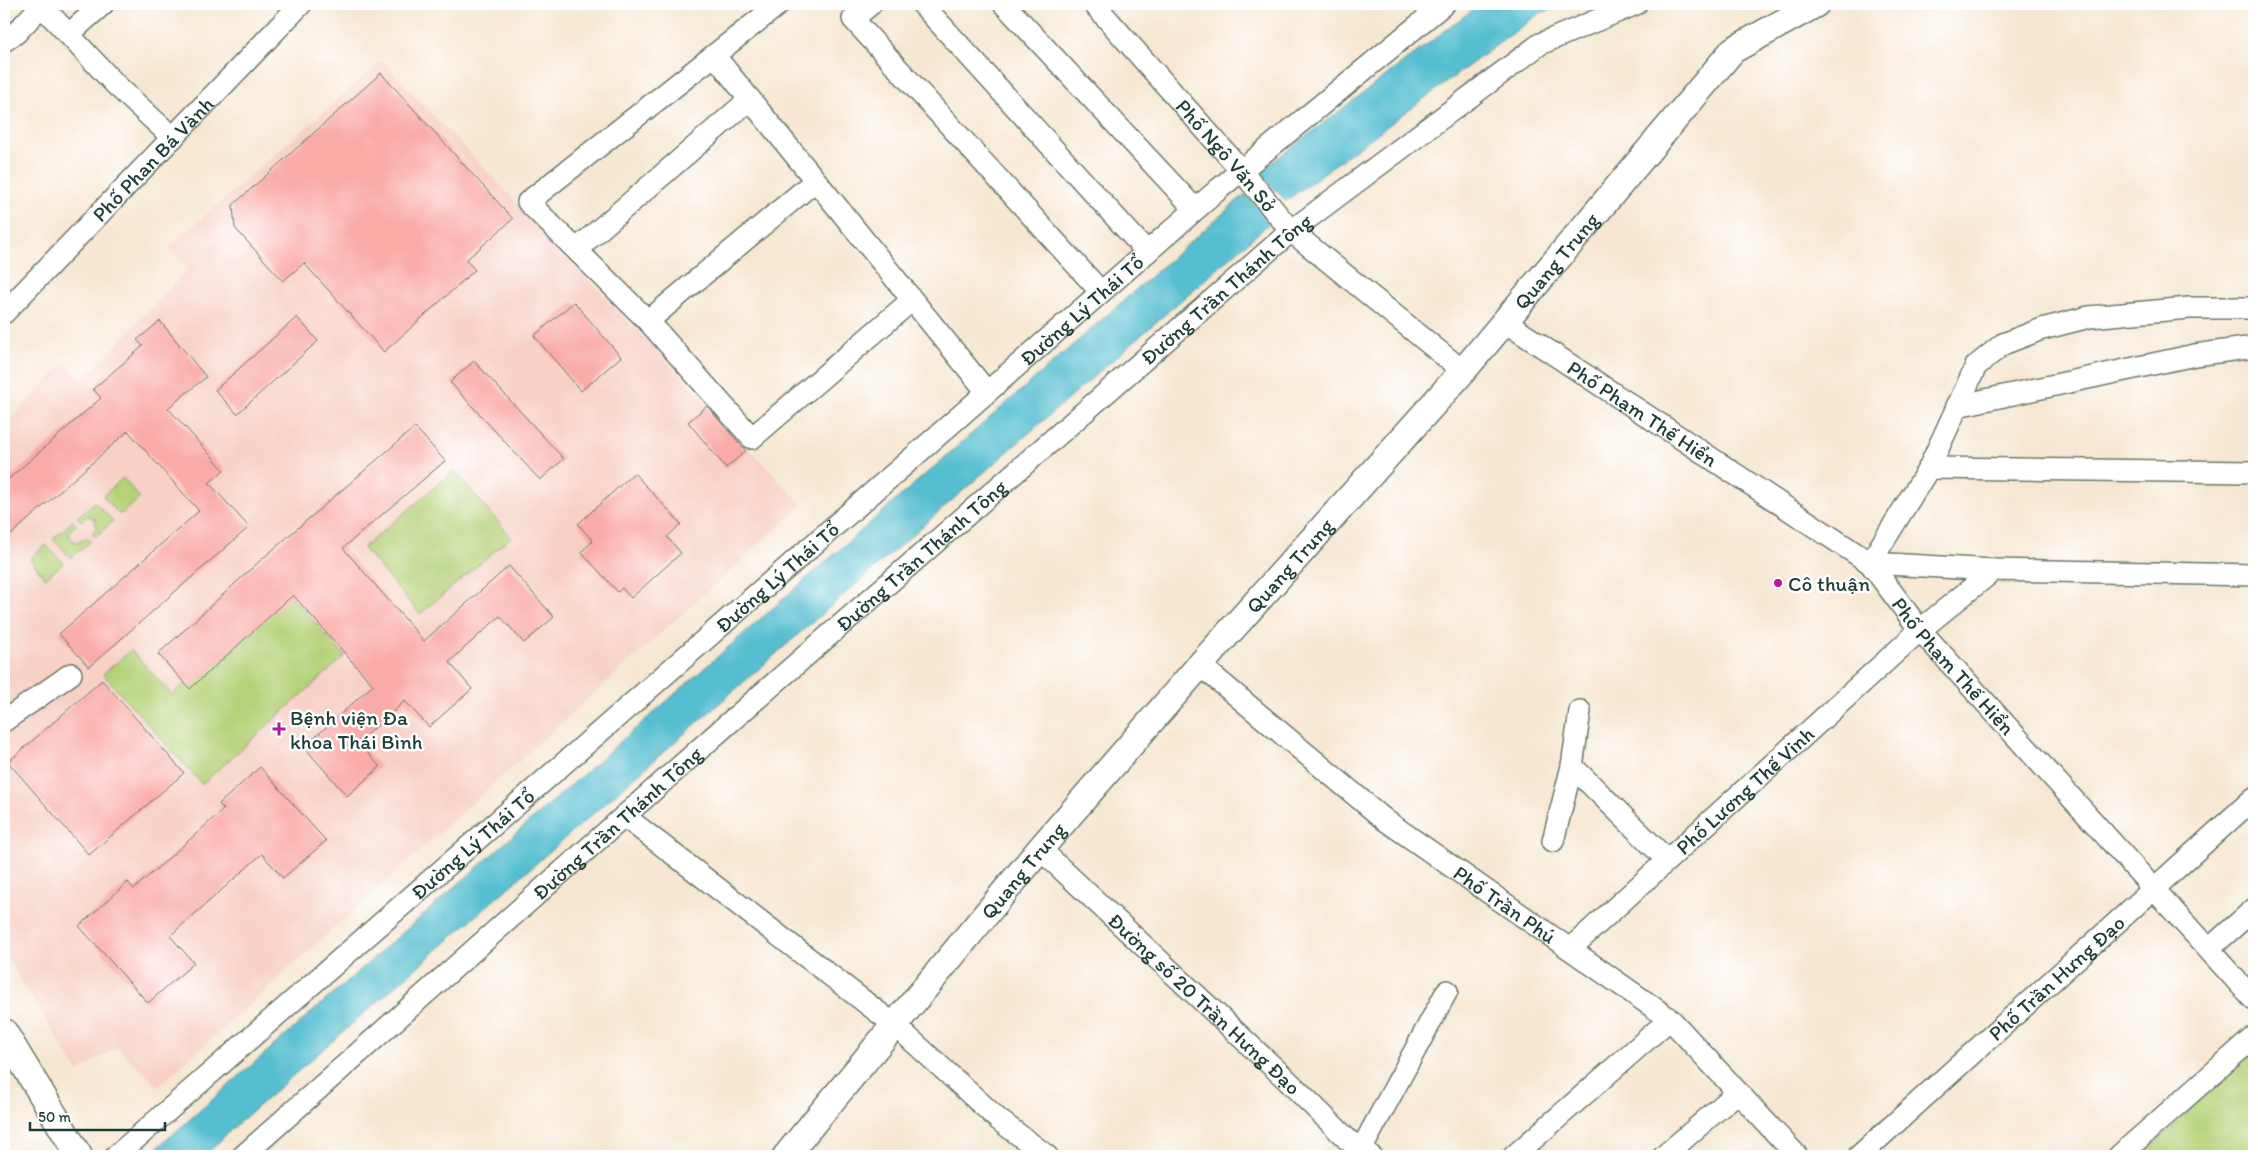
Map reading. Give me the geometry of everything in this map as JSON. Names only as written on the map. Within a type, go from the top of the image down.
[{"type":"main road","name":"Quang Trung","points":[[786,1156],[896,1026],[1040,849],[1200,665],[1463,371],[1732,50],[1816,4]]},
{"type":"main road","points":[[4,1032],[79,1156]]},
{"type":"street","points":[[69,34],[103,4]]},
{"type":"street","name":"Phố Phan Bá Vành","points":[[4,313],[301,4]]},
{"type":"street","points":[[778,4],[528,202],[648,321],[752,438],[912,300]]},
{"type":"street","points":[[871,4],[853,19],[1101,292]]},
{"type":"street","points":[[922,4],[1147,252]]},
{"type":"street","points":[[1004,4],[1195,209]]},
{"type":"street","name":"Phố Ngô Văn Sở","points":[[1094,4],[1242,170],[1286,225],[1463,371]]},
{"type":"street","name":"Đường Lý Thái Tổ","points":[[116,1156],[1195,209],[1444,4]]},
{"type":"street","name":"Đường Trần Thánh Tông","points":[[243,1156],[1286,225],[1540,44],[1636,4]]},
{"type":"street","points":[[4,41],[16,33],[41,5],[115,84],[173,138]]},
{"type":"street","points":[[714,55],[987,392]]},
{"type":"street","points":[[577,249],[750,99]]},
{"type":"street","points":[[648,321],[815,181]]},
{"type":"street","points":[[2254,308],[2189,308],[2099,316],[2042,329],[2003,344],[1976,366],[1929,468],[1870,563],[1994,570],[2254,576]]},
{"type":"street","name":"Phố Phạm Thế Hiển","points":[[1505,322],[1870,563],[1920,630],[2254,1000]]},
{"type":"street","points":[[1957,406],[2195,355],[2254,347]]},
{"type":"street","points":[[1929,468],[2254,472]]},
{"type":"street","name":"Phố Lương Thế Vinh","points":[[1570,949],[1920,630],[1994,570]]},
{"type":"street","name":"Phố Trần Phú","points":[[1200,665],[1385,820],[1670,1019],[1797,1156]]},
{"type":"street","points":[[4,721],[71,674]]},
{"type":"street","points":[[1553,841],[1572,766],[1580,711]]},
{"type":"street","points":[[1572,766],[1667,860]]},
{"type":"street","name":"Phố Trần Hưng Đạo","points":[[1859,1156],[2254,798]]},
{"type":"street","points":[[624,816],[896,1026],[999,1120],[1047,1156]]},
{"type":"street","name":"Đường số 20 Trần Hưng Đạo","points":[[1040,849],[1286,1079],[1348,1140],[1366,1153]]},
{"type":"street","points":[[2209,949],[2254,909]]},
{"type":"street","points":[[1366,1153],[1447,992]]},
{"type":"street","points":[[1514,1156],[1670,1019]]},
{"type":"street","points":[[2119,1156],[2254,1037]]},
{"type":"street","points":[[1664,1156],[1738,1092]]},
{"type":"shaded area","name":"Bệnh viện Đa khoa Thái Bình","points":[[382,61],[803,505],[158,1087],[117,1047],[78,1072],[4,953],[4,426],[65,362],[82,381],[189,268],[169,247]]},
{"type":"green space","points":[[454,471],[511,537],[420,614],[363,548]]},
{"type":"green space","points":[[123,478],[140,498],[120,515],[103,496]]},
{"type":"green space","points":[[95,502],[113,521],[95,537],[92,534],[97,526],[94,518],[87,516],[81,521],[77,517]]},
{"type":"green space","points":[[73,521],[76,525],[70,530],[69,535],[73,541],[80,542],[86,537],[91,541],[71,558],[53,539]]},
{"type":"green space","points":[[46,545],[64,563],[45,578],[30,559]]},
{"type":"green space","points":[[287,592],[345,656],[202,784],[103,674],[131,650],[172,695]]},
{"type":"green space","points":[[2254,1051],[2254,1156],[2141,1156]]},
{"type":"water","points":[[1480,4],[1569,4],[1540,13],[1286,201],[1258,173]]},
{"type":"water","points":[[1245,194],[1272,221],[233,1128],[205,1156],[148,1156]]},
{"type":"building","points":[[381,73],[513,219],[466,260],[475,270],[384,352],[304,263],[283,281],[235,228],[233,205]]},
{"type":"building","points":[[574,302],[621,357],[581,391],[534,336]]},
{"type":"building","points":[[297,317],[318,341],[237,414],[215,390]]},
{"type":"building","points":[[160,321],[206,377],[168,408],[224,470],[209,483],[249,527],[89,667],[59,634],[199,511],[128,431],[4,541],[4,483],[101,398],[93,389],[143,346],[137,340]]},
{"type":"building","points":[[474,361],[564,459],[540,480],[450,382]]},
{"type":"building","points":[[707,406],[746,451],[726,468],[688,422]]},
{"type":"building","points":[[415,427],[445,461],[343,548],[424,641],[509,566],[554,617],[524,643],[500,616],[449,662],[472,689],[429,727],[405,701],[358,742],[380,767],[347,796],[304,747],[373,685],[293,595],[190,689],[158,654],[262,559]]},
{"type":"building","points":[[634,473],[681,524],[667,537],[681,553],[631,598],[622,588],[618,592],[581,552],[593,541],[578,524]]},
{"type":"building","points":[[102,680],[184,773],[89,855],[8,762]]},
{"type":"building","points":[[260,767],[326,841],[283,878],[262,854],[170,936],[194,963],[148,1003],[79,926],[128,882],[134,889],[224,809],[219,804]]},
{"type":"place","name":"Cô thuận","points":[[1778,583]]},
{"type":"place","name":"Bệnh viện Đa khoa Thái Bình","points":[[279,729]]}]
